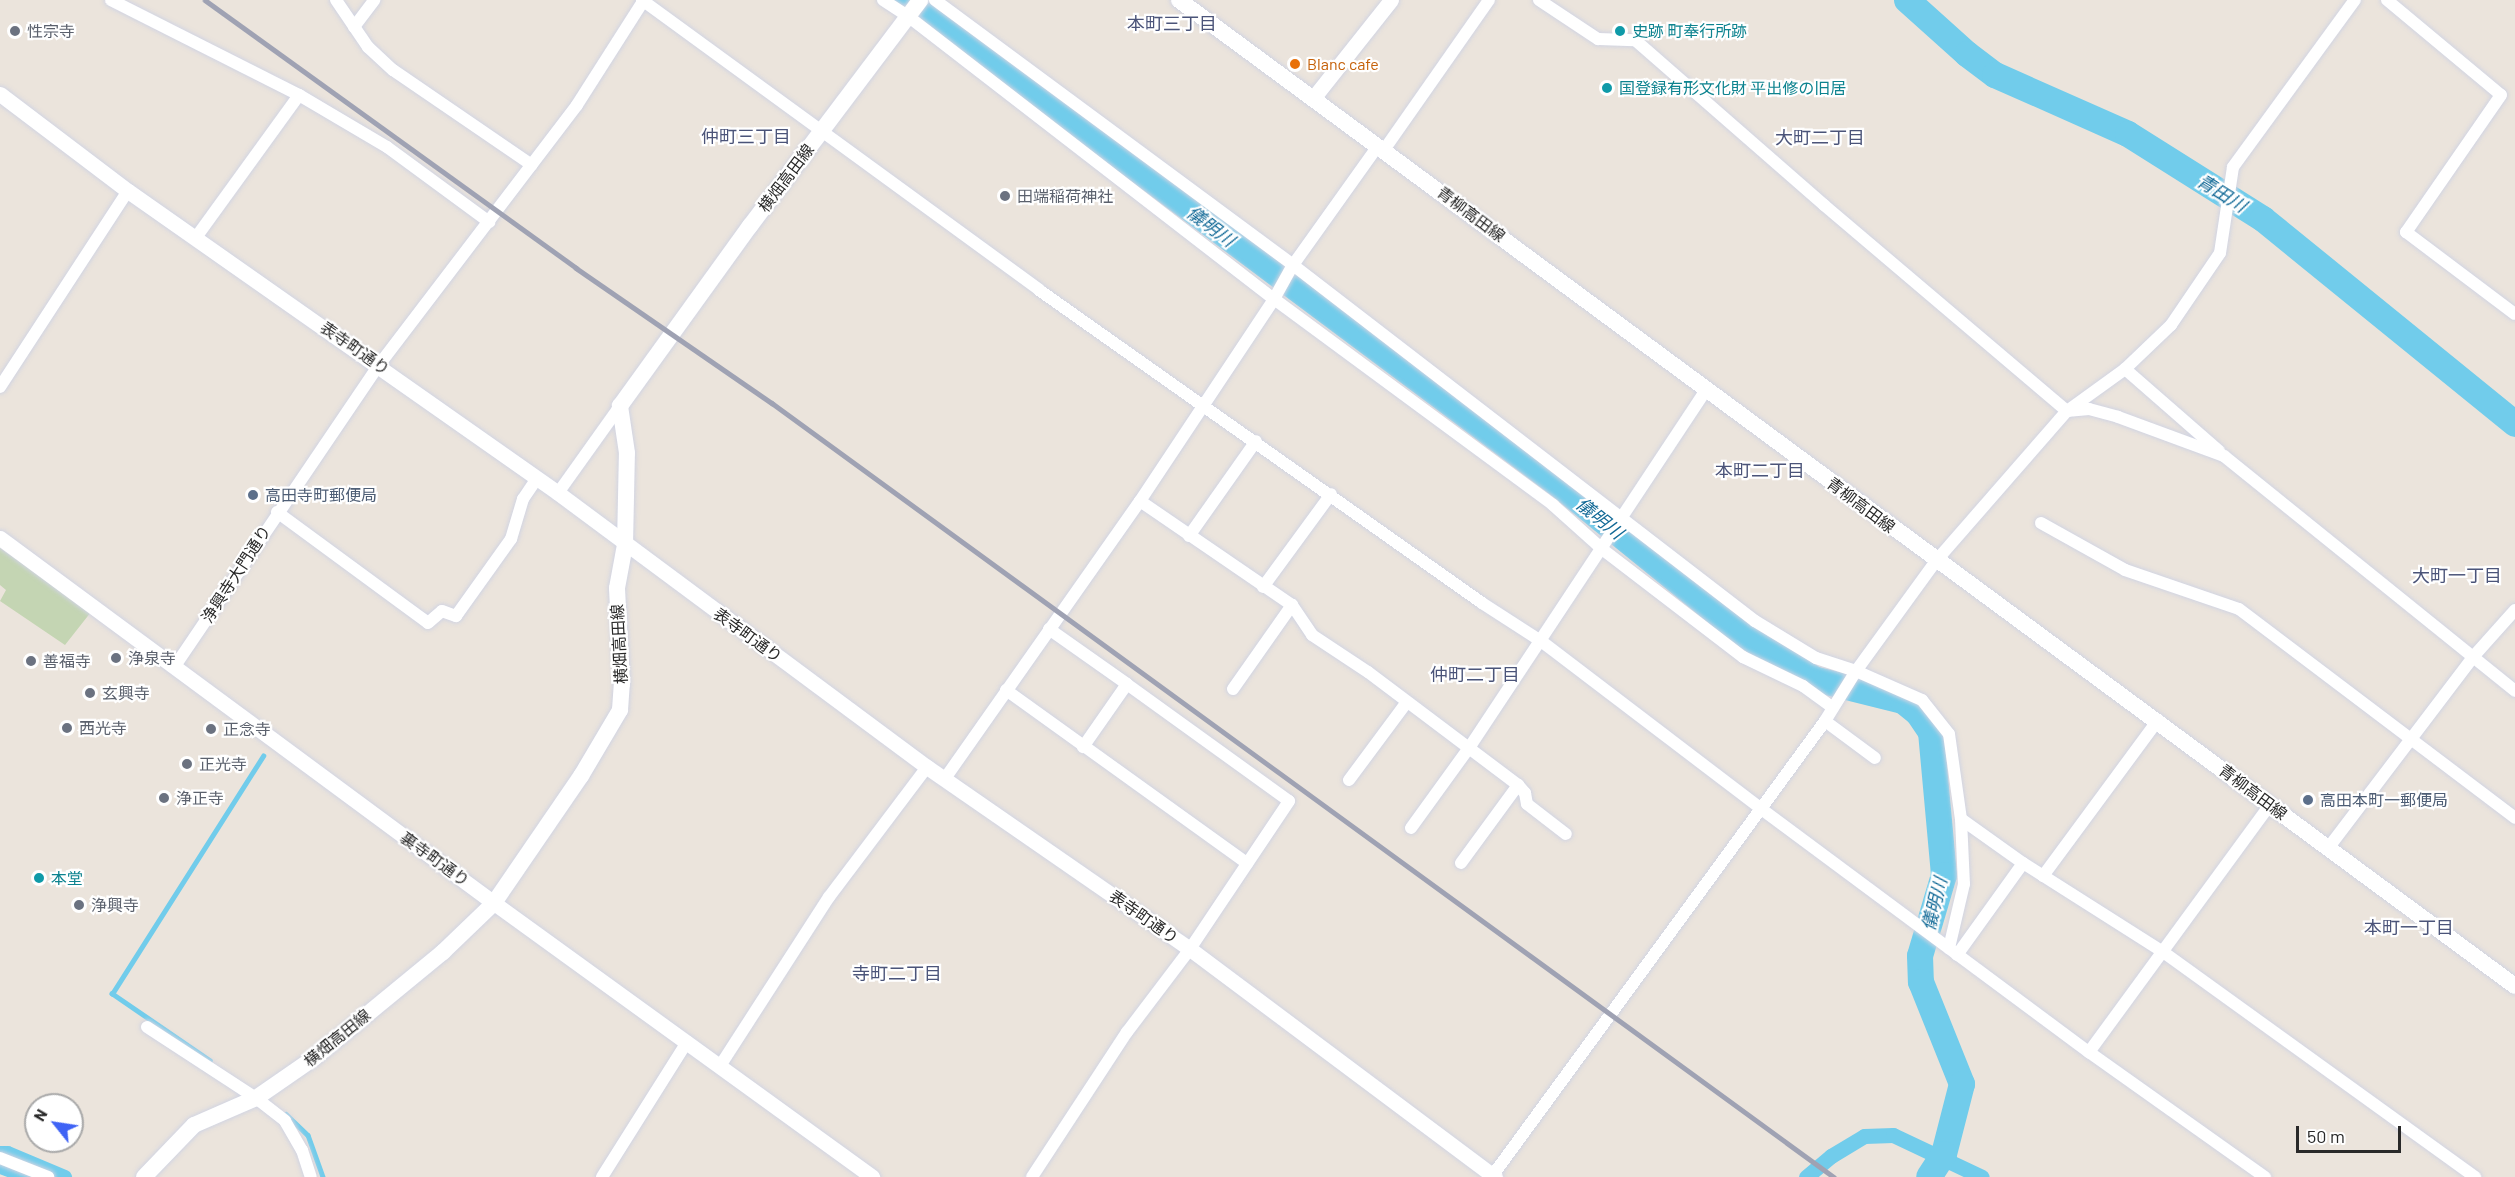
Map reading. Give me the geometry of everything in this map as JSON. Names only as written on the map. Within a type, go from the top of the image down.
[{"type":"main road","name":"青柳高田線","points":[[1179,0],[1314,97],[1936,561],[2158,720],[2515,986]]},
{"type":"main road","name":"横畑高田線","points":[[144,1177],[194,1125],[256,1098],[314,1058],[443,952],[495,903],[586,768],[620,710],[622,684],[617,588],[625,544],[627,453],[620,406],[913,10]]},
{"type":"street","points":[[111,0],[299,95],[387,147],[489,222]]},
{"type":"street","points":[[336,0],[368,47],[393,70],[532,165]]},
{"type":"street","points":[[354,27],[374,0]]},
{"type":"street","points":[[643,0],[1202,405],[1331,494],[1482,603],[1541,641],[1760,808],[2089,1052],[2265,1177]]},
{"type":"street","name":"浄興寺大門通り","points":[[175,666],[277,512],[379,365],[578,105],[643,0]]},
{"type":"street","points":[[883,0],[913,10],[1274,299],[1553,505],[1743,657],[1835,704]]},
{"type":"street","points":[[935,0],[1293,265],[1755,621],[1816,658],[1922,700],[1948,734],[1961,819],[1964,884],[1953,951]]},
{"type":"street","points":[[946,777],[1140,501],[1274,299],[1293,265],[1489,0]]},
{"type":"street","points":[[1539,0],[1598,39],[1635,40],[1824,205],[2067,411],[2089,409],[2108,414],[2224,456]]},
{"type":"street","points":[[1494,1176],[1825,721],[1854,674],[1936,561],[2067,411],[2125,369],[2171,325],[2208,275],[2220,253],[2233,167],[2355,0]]},
{"type":"street","points":[[2387,0],[2501,94],[2406,232],[2515,314]]},
{"type":"street","points":[[1314,97],[1388,1]]},
{"type":"street","name":"表寺町通り","points":[[0,94],[128,191],[196,236],[558,493],[927,767],[946,777],[1190,950],[1494,1176]]},
{"type":"street","points":[[196,236],[299,95]]},
{"type":"street","points":[[0,387],[128,191]]},
{"type":"street","points":[[2125,369],[2224,456],[2515,691]]},
{"type":"street","points":[[1411,828],[1469,748],[1707,389]]},
{"type":"street","points":[[558,493],[620,406]]},
{"type":"street","points":[[1189,536],[1256,441]]},
{"type":"street","points":[[277,512],[428,623],[442,611],[456,616],[511,540],[523,499],[537,478]]},
{"type":"street","points":[[1263,586],[1331,494]]},
{"type":"street","points":[[1140,501],[1292,605],[1312,635],[1368,672],[1518,785],[1525,793],[1527,804],[1566,834]]},
{"type":"street","points":[[2041,522],[2125,570],[2239,609],[2410,741],[2515,818]]},
{"type":"street","name":"裏寺町通り","points":[[0,538],[495,903],[872,1177]]},
{"type":"street","points":[[1233,689],[1292,605]]},
{"type":"street","points":[[2329,848],[2473,657],[2515,610]]},
{"type":"street","points":[[1032,1177],[1127,1032],[1190,950],[1289,801],[1049,629]]},
{"type":"street","points":[[1083,747],[1127,684]]},
{"type":"street","points":[[1006,690],[1247,863]]},
{"type":"street","points":[[1348,780],[1407,702]]},
{"type":"street","points":[[2043,876],[2158,720]]},
{"type":"street","points":[[1825,721],[1875,758]]},
{"type":"street","points":[[720,1066],[830,897],[927,767]]},
{"type":"street","points":[[1461,863],[1518,785]]},
{"type":"street","points":[[2089,1052],[2270,805]]},
{"type":"street","points":[[1961,819],[2043,876],[2163,952],[2475,1177]]},
{"type":"street","points":[[1953,951],[2024,863]]},
{"type":"street","points":[[147,1027],[256,1098],[292,1130],[311,1177]]},
{"type":"street","points":[[602,1177],[687,1042]]},
{"type":"street","points":[[0,1158],[48,1177]]},
{"type":"green space","points":[[0,548],[91,612],[65,645],[0,601],[6,590],[0,585]]},
{"type":"waterway","name":"儀明川","points":[[907,0],[959,36],[1559,485],[1741,633],[1814,679],[1903,701],[1918,713],[1931,732],[1944,875],[1920,956],[1921,982],[1962,1084],[1944,1154],[1929,1177]]},
{"type":"waterway","name":"青田川","points":[[1907,0],[1967,54],[1995,75],[2128,134],[2263,219],[2515,424]]},
{"type":"waterway","points":[[210,1061],[112,994],[263,756]]},
{"type":"waterway","points":[[286,1114],[308,1135],[323,1177]]},
{"type":"waterway","points":[[1806,1177],[1831,1156],[1864,1136],[1893,1135],[1982,1177]]},
{"type":"waterway","points":[[0,1153],[7,1153],[64,1177]]},
{"type":"waterway","points":[[0,1166],[30,1177]]},
{"type":"railway","points":[[205,0],[576,268],[772,403],[1834,1177]]},
{"type":"place","name":"性宗寺","points":[[15,31]]},
{"type":"place","name":"史跡 町奉行所跡","points":[[1620,31]]},
{"type":"place","name":"Blanc cafe","points":[[1295,64]]},
{"type":"place","name":"国登録有形文化財 平出修の旧居","points":[[1607,88]]},
{"type":"place","name":"田端稲荷神社","points":[[1005,196]]},
{"type":"place","name":"高田寺町郵便局","points":[[253,495]]},
{"type":"place","name":"浄泉寺","points":[[116,658]]},
{"type":"place","name":"善福寺","points":[[31,661]]},
{"type":"place","name":"玄興寺","points":[[90,693]]},
{"type":"place","name":"西光寺","points":[[67,728]]},
{"type":"place","name":"正念寺","points":[[211,729]]},
{"type":"place","name":"正光寺","points":[[187,764]]},
{"type":"place","name":"浄正寺","points":[[164,798]]},
{"type":"place","name":"高田本町一郵便局","points":[[2308,800]]},
{"type":"place","name":"本堂","points":[[39,878]]},
{"type":"place","name":"浄興寺","points":[[79,905]]},
{"type":"district","name":"本町三丁目","points":[[1172,23]]},
{"type":"district","name":"仲町三丁目","points":[[746,136]]},
{"type":"district","name":"大町二丁目","points":[[1820,137]]},
{"type":"district","name":"本町二丁目","points":[[1760,470]]},
{"type":"district","name":"大町一丁目","points":[[2457,575]]},
{"type":"district","name":"仲町二丁目","points":[[1475,674]]},
{"type":"district","name":"本町一丁目","points":[[2409,927]]},
{"type":"district","name":"寺町二丁目","points":[[897,973]]}]
